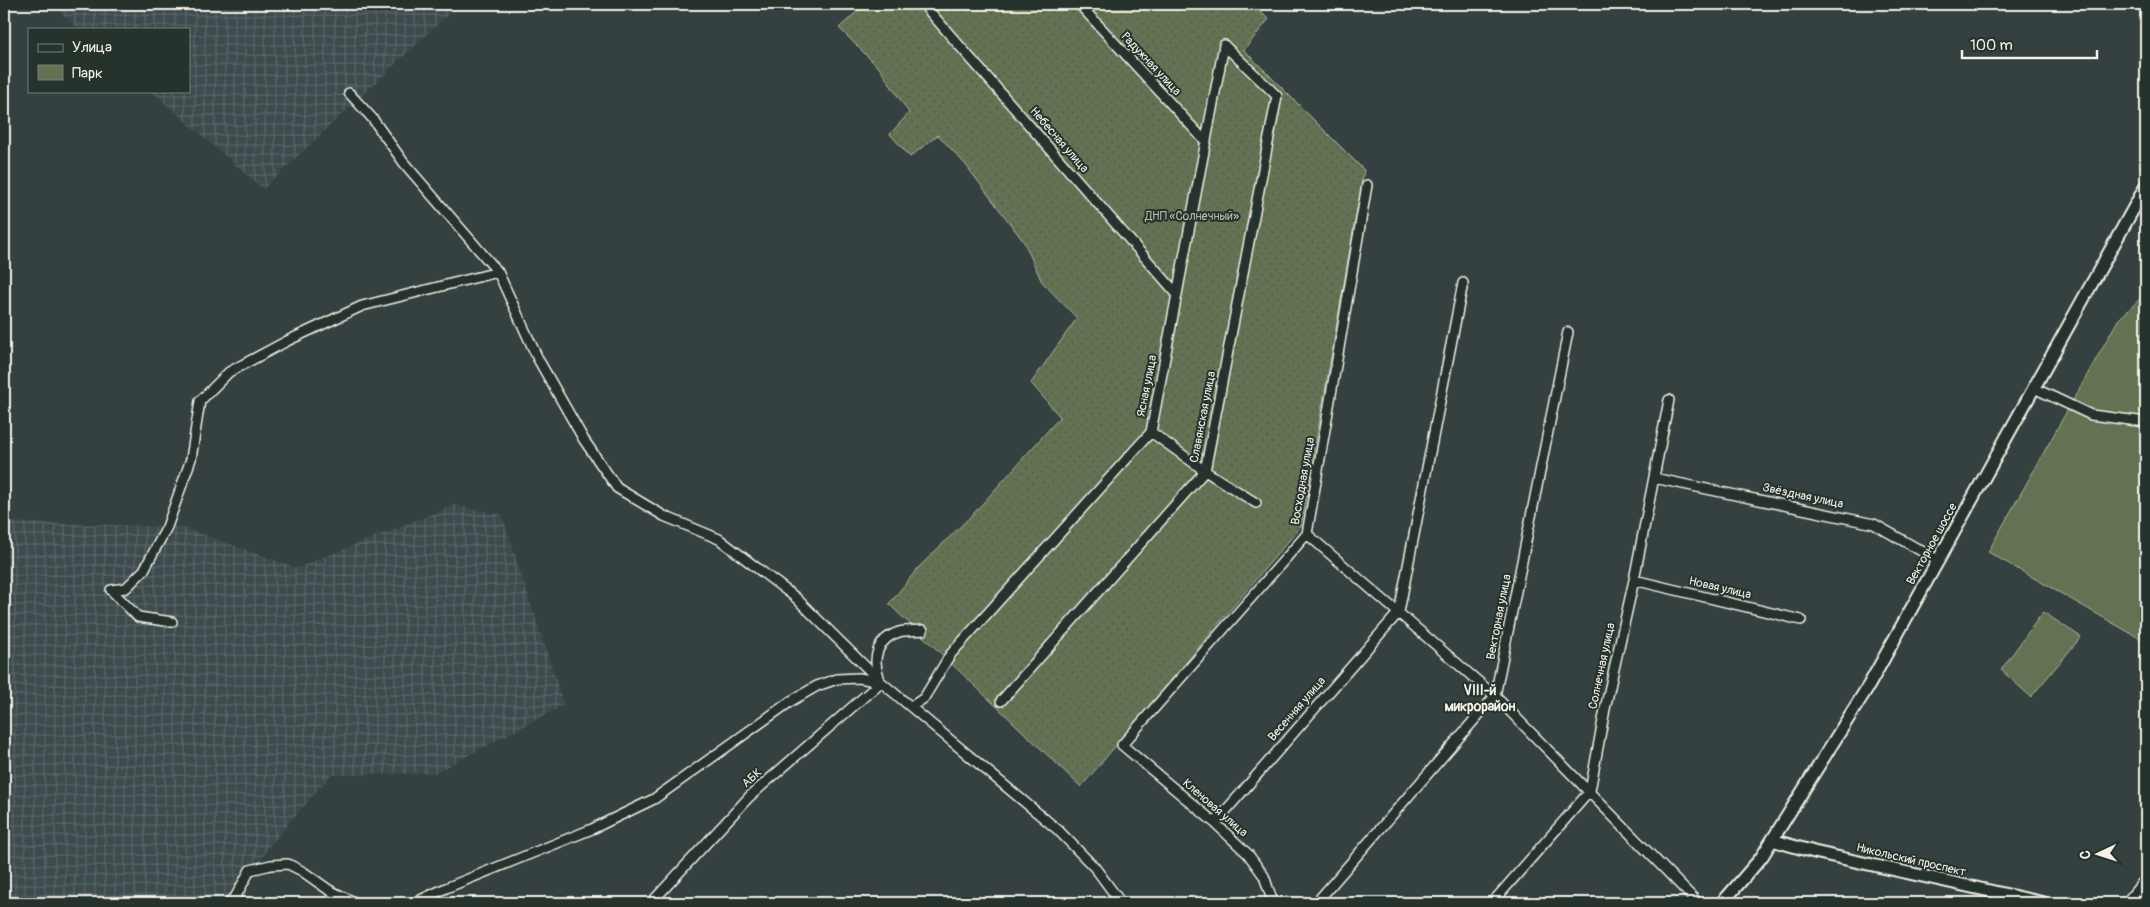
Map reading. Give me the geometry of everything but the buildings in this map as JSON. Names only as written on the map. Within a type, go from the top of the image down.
[{"type":"main road","name":"Векторное шоссе","points":[[1722,903],[1761,858],[1869,685],[2146,186]]},
{"type":"main road","name":"Никольский проспект","points":[[1772,840],[1814,852],[2044,903]]},
{"type":"street","name":"Небесная улица","points":[[923,4],[1177,294]]},
{"type":"street","name":"Радужная улица","points":[[1079,4],[1206,142]]},
{"type":"street","name":"Ясная улица","points":[[911,707],[924,698],[950,654],[1151,432],[1224,45]]},
{"type":"street","name":"Славянская улица","points":[[1001,701],[1205,472],[1278,96],[1224,45]]},
{"type":"street","points":[[349,92],[372,118],[404,164],[498,272],[538,359],[584,440],[618,488],[664,516],[719,539],[795,597],[881,682],[1058,830],[1096,869],[1120,903]]},
{"type":"street","name":"Восходная улица","points":[[1122,745],[1307,534],[1367,185]]},
{"type":"street","points":[[172,622],[138,616],[111,590],[126,588],[144,570],[167,526],[191,459],[200,401],[228,372],[287,340],[362,306],[498,272]]},
{"type":"street","points":[[1399,612],[1463,283]]},
{"type":"street","name":"Векторная улица","points":[[1316,903],[1496,696],[1568,332]]},
{"type":"street","points":[[2034,388],[2091,415],[2146,422]]},
{"type":"street","name":"Солнечная улица","points":[[1590,791],[1605,709],[1634,580],[1668,400]]},
{"type":"street","points":[[1151,432],[1205,472],[1256,503]]},
{"type":"street","name":"Звёздная улица","points":[[1654,478],[1874,524],[1938,561]]},
{"type":"street","points":[[1307,534],[1496,696],[1698,903]]},
{"type":"street","name":"Новая улица","points":[[1634,580],[1800,620]]},
{"type":"street","name":"Весенняя улица","points":[[1215,823],[1399,612]]},
{"type":"street","points":[[881,682],[874,665],[875,656],[885,639],[899,632],[923,630]]},
{"type":"street","points":[[414,903],[446,888],[592,830],[654,799],[791,701],[817,686],[838,678],[859,678],[881,682]]},
{"type":"street","name":"АБК","points":[[651,903],[749,797],[881,682]]},
{"type":"street","name":"Кленовая улица","points":[[1122,745],[1215,823],[1254,860],[1264,876],[1273,903]]},
{"type":"street","points":[[1492,903],[1590,791]]},
{"type":"street","points":[[228,903],[236,896],[250,870],[271,865],[288,864],[302,871],[328,890],[356,903]]},
{"type":"street","points":[[2126,903],[2146,878]]},
{"type":"shaded area","points":[[51,4],[459,4],[263,189],[152,92],[190,92],[190,28],[78,28]]},
{"type":"shaded area","points":[[454,505],[502,515],[564,705],[435,773],[331,775],[267,849],[241,903],[4,903],[4,522],[182,527],[297,568]]},
{"type":"green space","name":"ДНП «Солнечный»","points":[[865,4],[999,4],[1004,9],[1009,4],[1249,4],[1269,19],[1244,50],[1364,170],[1301,526],[1081,787],[889,604],[918,568],[975,512],[1060,417],[1031,383],[1077,318],[1042,282],[1024,242],[965,164],[938,135],[910,157],[890,134],[909,113],[880,69],[839,28]]},
{"type":"green space","points":[[2146,293],[2146,642],[1988,552],[2118,320]]},
{"type":"green space","points":[[2043,612],[2081,637],[2031,697],[2001,670]]},
{"type":"district","name":"VIII-й микрорайон","points":[[1480,698]]}]
